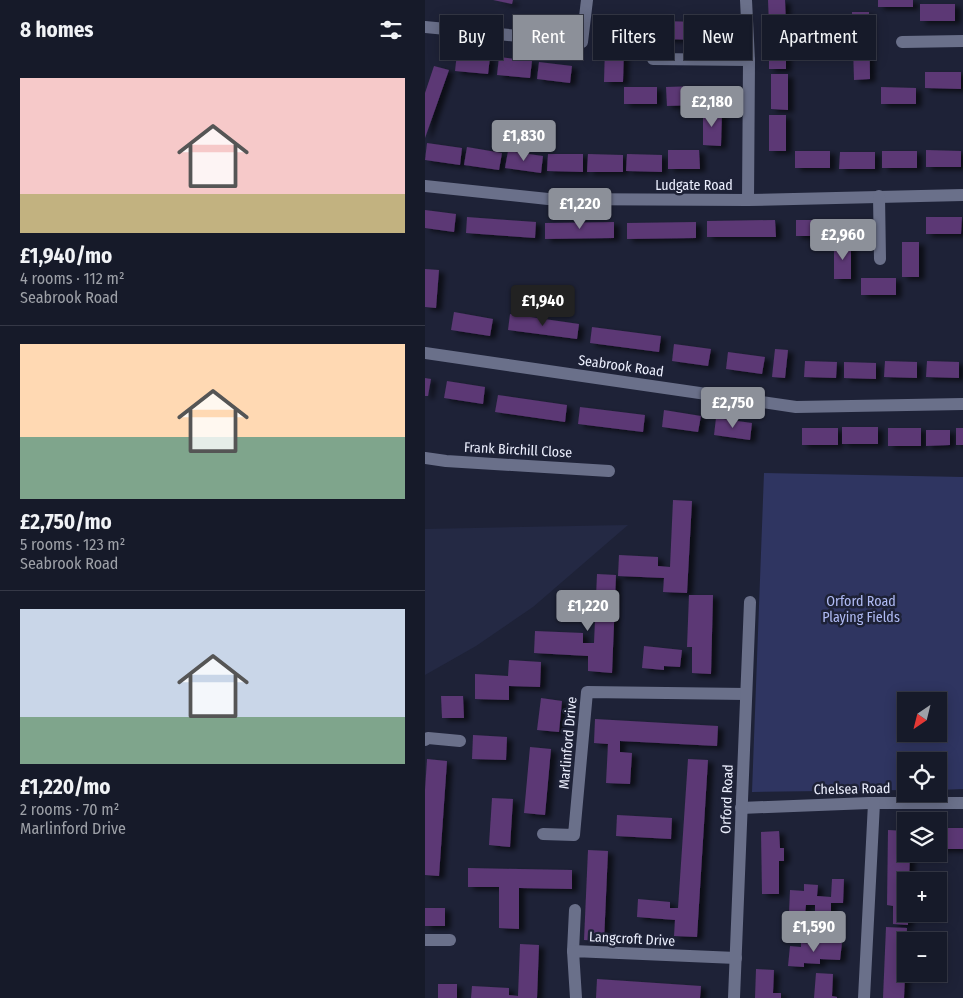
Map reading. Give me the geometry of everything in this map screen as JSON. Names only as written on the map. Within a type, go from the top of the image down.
[{"type":"street","points":[[425,27],[582,42],[587,0]]},
{"type":"street","points":[[746,0],[747,15]]},
{"type":"street","points":[[902,42],[963,41]]},
{"type":"street","points":[[748,200],[749,60]]},
{"type":"street","name":"Ludgate Road","points":[[425,186],[548,199],[748,200],[963,195]]},
{"type":"street","points":[[879,196],[880,259]]},
{"type":"street","name":"Seabrook Road","points":[[425,353],[796,407],[963,404]]},
{"type":"street","name":"Frank Birchill Close","points":[[425,458],[446,461],[609,470]]},
{"type":"street","name":"Orford Road","points":[[734,998],[750,602]]},
{"type":"street","name":"Marlinford Drive","points":[[543,834],[574,835],[587,692],[746,694]]},
{"type":"street","points":[[425,740],[428,738],[460,741]]},
{"type":"street","points":[[865,998],[874,803]]},
{"type":"street","name":"Chelsea Road","points":[[741,808],[874,803],[963,803]]},
{"type":"street","points":[[573,951],[575,910]]},
{"type":"street","points":[[425,940],[450,940]]},
{"type":"street","name":"Langcroft Drive","points":[[576,998],[573,951],[736,958]]},
{"type":"shaded area","points":[[628,525],[533,607],[476,646],[425,675],[425,529]]},
{"type":"green space","name":"Orford Road Playing Fields","points":[[764,473],[963,477],[963,789],[947,790],[947,752],[897,752],[897,790],[752,792]]},
{"type":"building","points":[[493,0],[513,0],[512,4]]},
{"type":"building","points":[[768,0],[785,0],[786,15],[769,15]]},
{"type":"building","points":[[878,0],[913,0],[913,7],[878,7]]},
{"type":"building","points":[[920,4],[955,4],[955,21],[920,21]]},
{"type":"building","points":[[852,12],[869,12],[869,15],[852,15]]},
{"type":"building","points":[[674,21],[684,22],[684,40],[674,39]]},
{"type":"building","points":[[503,57],[532,61],[530,78],[497,75],[499,60],[503,60]]},
{"type":"building","points":[[456,60],[490,60],[488,74],[455,71]]},
{"type":"building","points":[[605,60],[624,60],[623,82],[604,82]]},
{"type":"building","points":[[769,60],[786,60],[786,69],[769,69]]},
{"type":"building","points":[[853,60],[870,60],[870,79],[854,80]]},
{"type":"building","points":[[539,62],[572,66],[570,83],[537,79]]},
{"type":"building","points":[[434,66],[449,70],[425,138],[425,93]]},
{"type":"building","points":[[925,72],[961,72],[961,89],[925,88]]},
{"type":"building","points":[[771,74],[788,74],[788,110],[771,109]]},
{"type":"building","points":[[698,86],[698,105],[667,106],[666,87]]},
{"type":"building","points":[[624,87],[657,87],[657,104],[624,104]]},
{"type":"building","points":[[881,87],[916,88],[916,104],[881,104]]},
{"type":"building","points":[[703,111],[722,111],[721,146],[703,145]]},
{"type":"building","points":[[769,115],[786,115],[786,151],[769,151]]},
{"type":"building","points":[[427,143],[462,148],[460,165],[425,160]]},
{"type":"building","points":[[467,147],[502,153],[499,170],[464,165]]},
{"type":"building","points":[[668,150],[699,150],[700,169],[668,169]]},
{"type":"building","points":[[926,150],[961,151],[961,167],[926,167]]},
{"type":"building","points":[[508,151],[543,156],[541,173],[505,168]]},
{"type":"building","points":[[795,151],[830,151],[830,168],[795,168]]},
{"type":"building","points":[[882,151],[917,151],[917,168],[882,168]]},
{"type":"building","points":[[840,152],[875,152],[875,169],[839,169]]},
{"type":"building","points":[[548,154],[583,154],[583,172],[547,171]]},
{"type":"building","points":[[588,154],[623,155],[623,172],[587,172]]},
{"type":"building","points":[[627,154],[662,155],[662,172],[626,171]]},
{"type":"building","points":[[425,210],[456,214],[454,232],[425,228]]},
{"type":"building","points":[[467,217],[536,222],[535,238],[466,233]]},
{"type":"building","points":[[926,217],[962,217],[961,234],[926,234]]},
{"type":"building","points":[[775,220],[776,237],[707,237],[707,221]]},
{"type":"building","points":[[796,220],[812,220],[812,236],[796,236]]},
{"type":"building","points":[[614,222],[614,238],[545,239],[545,223]]},
{"type":"building","points":[[696,222],[696,238],[627,239],[627,223]]},
{"type":"building","points":[[902,242],[919,242],[919,277],[902,277]]},
{"type":"building","points":[[851,243],[851,279],[834,279],[834,244]]},
{"type":"building","points":[[425,269],[439,270],[436,308],[425,307]]},
{"type":"building","points":[[861,278],[896,278],[896,295],[861,295]]},
{"type":"building","points":[[454,312],[493,319],[490,336],[451,330]]},
{"type":"building","points":[[510,314],[579,324],[577,339],[508,330]]},
{"type":"building","points":[[592,327],[661,336],[659,352],[590,343]]},
{"type":"building","points":[[674,344],[711,349],[708,366],[672,361]]},
{"type":"building","points":[[775,349],[788,350],[785,378],[772,377]]},
{"type":"building","points":[[728,352],[765,357],[762,374],[726,369]]},
{"type":"building","points":[[805,361],[837,362],[836,378],[804,377]]},
{"type":"building","points":[[885,361],[917,362],[917,378],[884,377]]},
{"type":"building","points":[[927,361],[959,362],[959,378],[926,377]]},
{"type":"building","points":[[844,362],[876,363],[876,379],[844,378]]},
{"type":"building","points":[[425,378],[431,379],[428,396],[425,396]]},
{"type":"building","points":[[447,381],[485,387],[483,404],[444,398]]},
{"type":"building","points":[[498,395],[567,405],[565,422],[495,412]]},
{"type":"building","points":[[580,407],[645,415],[643,432],[578,424]]},
{"type":"building","points":[[664,410],[701,416],[698,432],[662,427]]},
{"type":"building","points":[[716,418],[752,423],[750,440],[714,435]]},
{"type":"building","points":[[842,427],[878,427],[878,444],[842,444]]},
{"type":"building","points":[[802,428],[838,428],[838,445],[802,445]]},
{"type":"building","points":[[888,428],[921,428],[921,446],[888,446]]},
{"type":"building","points":[[956,428],[963,428],[963,445],[956,445]]},
{"type":"building","points":[[926,430],[950,430],[950,445],[926,446]]},
{"type":"building","points":[[673,500],[692,501],[687,593],[663,592],[664,578],[618,576],[619,555],[658,557],[658,566],[670,567]]},
{"type":"building","points":[[597,574],[616,575],[612,673],[588,671],[588,656],[534,653],[535,631],[583,633],[583,643],[594,643]]},
{"type":"building","points":[[689,595],[713,595],[711,674],[692,673],[692,647],[687,647]]},
{"type":"building","points":[[644,646],[682,650],[680,667],[664,666],[664,670],[642,668]]},
{"type":"building","points":[[509,660],[541,662],[540,687],[509,686],[509,700],[475,699],[475,674],[508,676]]},
{"type":"building","points":[[441,696],[463,696],[464,718],[442,718]]},
{"type":"building","points":[[541,698],[562,701],[559,732],[537,730]]},
{"type":"building","points":[[595,719],[718,726],[717,746],[620,741],[620,752],[632,753],[630,784],[606,783],[608,744],[594,743]]},
{"type":"building","points":[[473,735],[507,737],[506,760],[472,759]]},
{"type":"building","points":[[530,747],[551,749],[545,815],[524,813]]},
{"type":"building","points":[[427,759],[447,761],[439,876],[425,875]]},
{"type":"building","points":[[688,759],[708,760],[697,937],[674,936],[675,920],[637,917],[638,899],[670,902],[670,908],[678,908]]},
{"type":"building","points":[[492,798],[513,799],[510,847],[489,845]]},
{"type":"building","points":[[617,815],[672,818],[671,839],[616,836]]},
{"type":"building","points":[[947,828],[963,828],[963,849],[947,849]]},
{"type":"building","points":[[888,830],[897,830],[897,862],[910,862],[909,872],[897,872],[897,922],[908,922],[908,925],[893,924],[893,906],[887,905]]},
{"type":"building","points":[[779,831],[780,848],[784,848],[784,861],[779,861],[779,894],[762,894],[761,832]]},
{"type":"building","points":[[588,850],[608,851],[604,941],[584,940]]},
{"type":"building","points":[[468,868],[572,870],[572,889],[519,888],[519,929],[499,928],[499,887],[468,887]]},
{"type":"building","points":[[832,879],[844,879],[843,903],[831,903],[831,914],[815,914],[815,905],[806,905],[805,914],[789,913],[790,890],[804,891],[804,884],[818,885],[817,896],[831,897]]},
{"type":"building","points":[[425,908],[445,908],[445,926],[425,926]]},
{"type":"building","points":[[886,927],[907,928],[907,932],[897,932],[897,982],[905,982],[904,998],[883,998]]},
{"type":"building","points":[[818,941],[842,943],[840,960],[820,959],[820,964],[804,963],[804,967],[788,966],[790,946],[801,947],[801,943],[817,944]]},
{"type":"building","points":[[520,944],[539,945],[537,998],[471,998],[472,986],[509,988],[509,995],[518,996]]},
{"type":"building","points":[[756,969],[774,970],[773,993],[781,993],[781,998],[755,998]]},
{"type":"building","points":[[816,973],[833,974],[832,996],[837,998],[814,998]]},
{"type":"building","points":[[597,979],[701,986],[700,998],[596,998]]},
{"type":"building","points":[[438,984],[457,984],[457,998],[438,998]]}]
